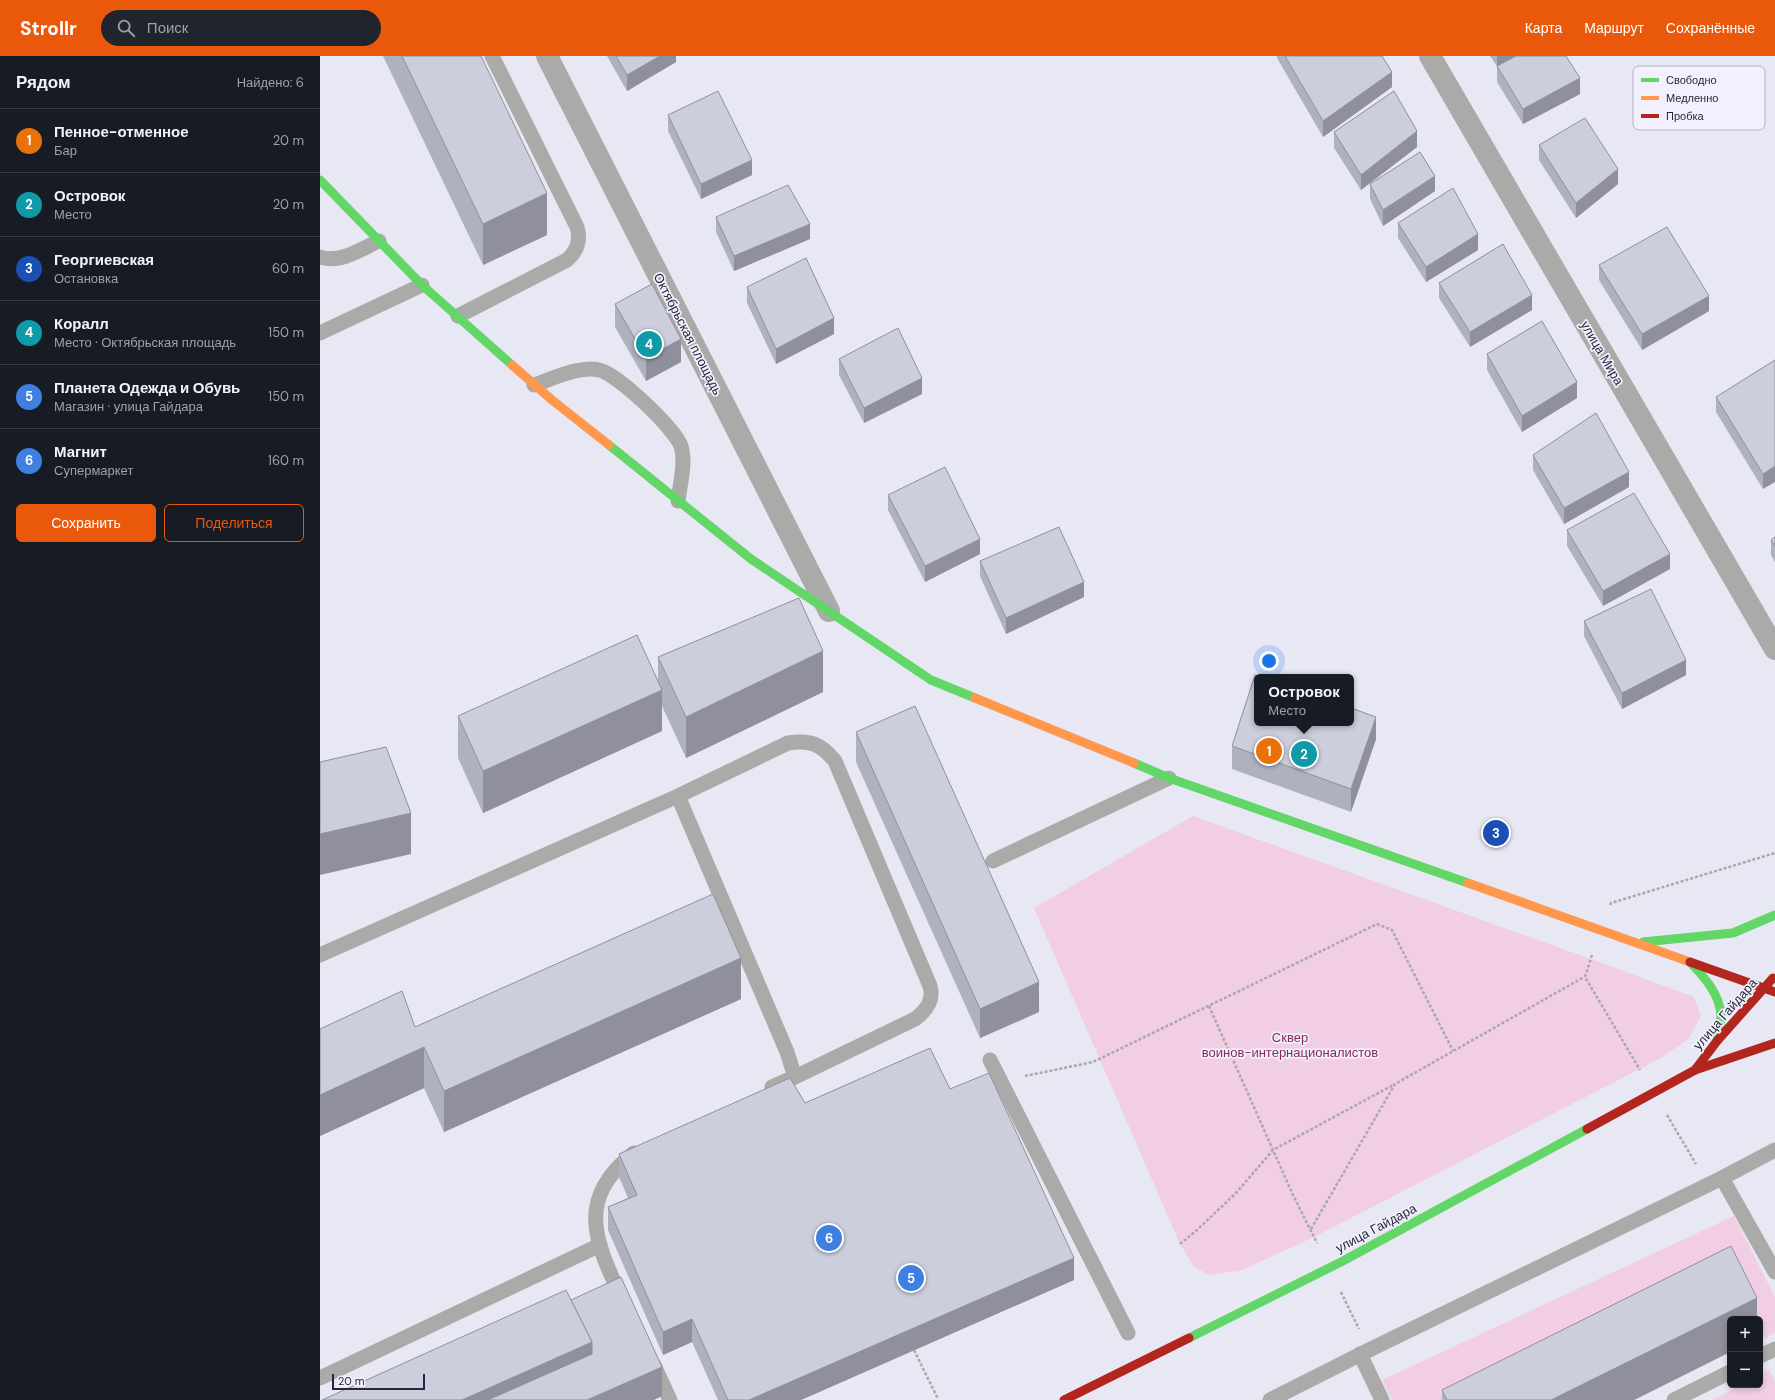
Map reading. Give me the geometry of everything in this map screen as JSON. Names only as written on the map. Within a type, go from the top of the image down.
[{"type":"street","name":"Октябрьская площадь","points":[[547,56],[829,611]]},
{"type":"street","name":"улица Мира","points":[[1430,56],[1775,650]]},
{"type":"street","points":[[322,185],[422,285],[534,385],[751,559],[931,680],[1169,778],[1775,992]]},
{"type":"street","points":[[1637,942],[1733,933],[1775,915]]},
{"type":"street","points":[[1690,962],[1711,987],[1718,1001],[1721,1016],[1716,1042]]},
{"type":"street","name":"улица Гайдара","points":[[1695,1070],[1716,1042],[1775,976]]},
{"type":"street","name":"улица Гайдара","points":[[1064,1400],[1329,1268],[1695,1070],[1775,1043]]},
{"type":"lane","points":[[458,316],[567,260],[576,250],[579,239],[577,227],[492,56]]},
{"type":"lane","points":[[320,257],[326,259],[338,258],[379,241]]},
{"type":"lane","points":[[320,333],[422,285]]},
{"type":"lane","points":[[534,385],[576,371],[589,369],[600,370],[618,378],[669,428],[678,440],[683,460],[678,501]]},
{"type":"lane","points":[[320,955],[678,796],[788,744],[803,741],[827,751],[835,761],[930,986],[932,994],[930,1003],[924,1013],[915,1019],[795,1077],[760,1092]]},
{"type":"lane","points":[[993,861],[1169,778]]},
{"type":"lane","points":[[678,796],[787,1052],[795,1077]]},
{"type":"lane","points":[[711,913],[725,906]]},
{"type":"lane","points":[[990,1060],[1128,1333]]},
{"type":"lane","points":[[628,1310],[596,1236],[595,1221],[598,1201],[606,1182],[625,1160],[648,1143]]},
{"type":"lane","points":[[1270,1400],[1364,1352],[1715,1182],[1775,1150]]},
{"type":"lane","points":[[1715,1182],[1775,1272]]},
{"type":"lane","points":[[320,1378],[600,1245]]},
{"type":"lane","points":[[1763,1355],[1775,1349]]},
{"type":"lane","points":[[647,1352],[670,1400]]},
{"type":"lane","points":[[1364,1352],[1382,1400]]},
{"type":"lane","points":[[1674,1400],[1727,1374]]},
{"type":"path","points":[[1180,1244],[1236,1193],[1272,1150],[1395,1084],[1585,977],[1611,904],[1775,852]]},
{"type":"path","points":[[1001,1081],[1093,1062],[1377,924],[1392,930],[1453,1051]]},
{"type":"path","points":[[1585,977],[1653,1092],[1715,1182]]},
{"type":"path","points":[[1208,1005],[1272,1150],[1329,1268],[1364,1352]]},
{"type":"path","points":[[1311,1230],[1395,1084]]},
{"type":"path","points":[[914,1350],[938,1399]]},
{"type":"green space","name":"Сквер воинов-интернационалистов","points":[[1193,816],[1694,997],[1701,1016],[1689,1038],[1661,1058],[1314,1237],[1242,1270],[1210,1275],[1194,1267],[1180,1244],[1034,908]]},
{"type":"green space","points":[[1734,1216],[1775,1297],[1775,1333],[1765,1338],[1763,1334],[1763,1316],[1753,1316],[1735,1280],[1491,1400],[1392,1400],[1382,1380]]},
{"type":"green space","points":[[1769,1370],[1775,1381],[1775,1400],[1712,1400],[1735,1388],[1763,1388],[1763,1373]]},
{"type":"building","points":[[402,56],[481,56],[547,193],[483,224]]},
{"type":"building","points":[[616,56],[660,56],[627,75]]},
{"type":"building","points":[[1285,56],[1382,56],[1392,72],[1323,121]]},
{"type":"building","points":[[1516,56],[1566,56],[1580,78],[1523,109],[1497,66]]},
{"type":"building","points":[[718,91],[752,160],[701,184],[668,115]]},
{"type":"building","points":[[1394,91],[1417,131],[1361,175],[1334,132]]},
{"type":"building","points":[[1585,118],[1618,169],[1576,203],[1539,145]]},
{"type":"building","points":[[1420,152],[1435,176],[1383,210],[1370,184]]},
{"type":"building","points":[[788,185],[810,224],[734,256],[716,217]]},
{"type":"building","points":[[1453,188],[1478,234],[1426,267],[1398,223]]},
{"type":"building","points":[[1667,227],[1709,296],[1642,334],[1599,265]]},
{"type":"building","points":[[1503,244],[1532,295],[1470,332],[1439,283]]},
{"type":"building","points":[[806,258],[834,318],[776,349],[747,287]]},
{"type":"building","points":[[652,284],[681,339],[646,358],[615,304]]},
{"type":"building","points":[[1542,321],[1577,382],[1522,416],[1487,354]]},
{"type":"building","points":[[898,328],[922,378],[864,408],[839,359]]},
{"type":"building","points":[[1775,360],[1775,466],[1763,474],[1716,397]]},
{"type":"building","points":[[1596,413],[1629,472],[1564,508],[1533,455]]},
{"type":"building","points":[[945,467],[980,539],[925,566],[888,495]]},
{"type":"building","points":[[1634,493],[1670,554],[1603,591],[1567,530]]},
{"type":"building","points":[[1059,527],[1084,582],[1006,618],[980,561]]},
{"type":"building","points":[[1775,537],[1775,546],[1771,540]]},
{"type":"building","points":[[1651,589],[1686,660],[1622,693],[1584,621]]},
{"type":"building","points":[[799,598],[823,651],[686,717],[658,657]]},
{"type":"building","points":[[637,635],[662,690],[483,771],[458,716]]},
{"type":"building","points":[[1254,678],[1254,726],[1354,726],[1354,709],[1376,717],[1351,789],[1232,746]]},
{"type":"building","points":[[915,706],[1039,982],[980,1009],[856,732]]},
{"type":"building","points":[[386,747],[411,813],[320,834],[320,762]]},
{"type":"building","points":[[713,894],[741,958],[444,1091],[424,1047],[320,1095],[320,1029],[402,991],[415,1027]]},
{"type":"building","points":[[930,1048],[950,1089],[989,1073],[1074,1258],[749,1400],[728,1400],[692,1319],[663,1332],[608,1207],[637,1195],[619,1154],[790,1078],[805,1103]]},
{"type":"building","points":[[1731,1246],[1757,1298],[1551,1400],[1447,1400],[1442,1390]]},
{"type":"building","points":[[621,1277],[662,1367],[587,1400],[488,1400],[592,1354],[592,1342],[571,1300]]},
{"type":"building","points":[[566,1290],[592,1342],[462,1400],[322,1400]]},
{"type":"traffic: fast","points":[[320,180],[422,285],[512,365]]},
{"type":"traffic: fast","points":[[609,445],[751,559],[931,680],[975,698]]},
{"type":"traffic: fast","points":[[1134,763],[1169,778],[1468,883]]},
{"type":"traffic: fast","points":[[1643,942],[1733,933],[1775,915]]},
{"type":"traffic: fast","points":[[1690,962],[1706,980],[1718,1000],[1721,1022],[1717,1041]]},
{"type":"traffic: fast","points":[[1189,1338],[1341,1262],[1587,1129]]},
{"type":"traffic: slow","points":[[512,365],[552,400],[609,445]]},
{"type":"traffic: slow","points":[[975,698],[1134,763]]},
{"type":"traffic: slow","points":[[1468,883],[1690,962]]},
{"type":"traffic: jam","points":[[1690,962],[1775,992]]},
{"type":"traffic: jam","points":[[1695,1070],[1717,1041],[1773,978]]},
{"type":"traffic: jam","points":[[1587,1129],[1695,1070],[1775,1043]]},
{"type":"traffic: jam","points":[[1064,1400],[1189,1338]]},
{"type":"place","name":"Коралл","points":[[649,344]]},
{"type":"place","name":"Пенное-отменное","points":[[1269,751]]},
{"type":"place","name":"Островок","points":[[1304,754]]},
{"type":"place","name":"Георгиевская","points":[[1496,833]]},
{"type":"place","name":"Магнит","points":[[829,1238]]},
{"type":"place","name":"Планета Одежда и Обувь","points":[[911,1278]]}]
